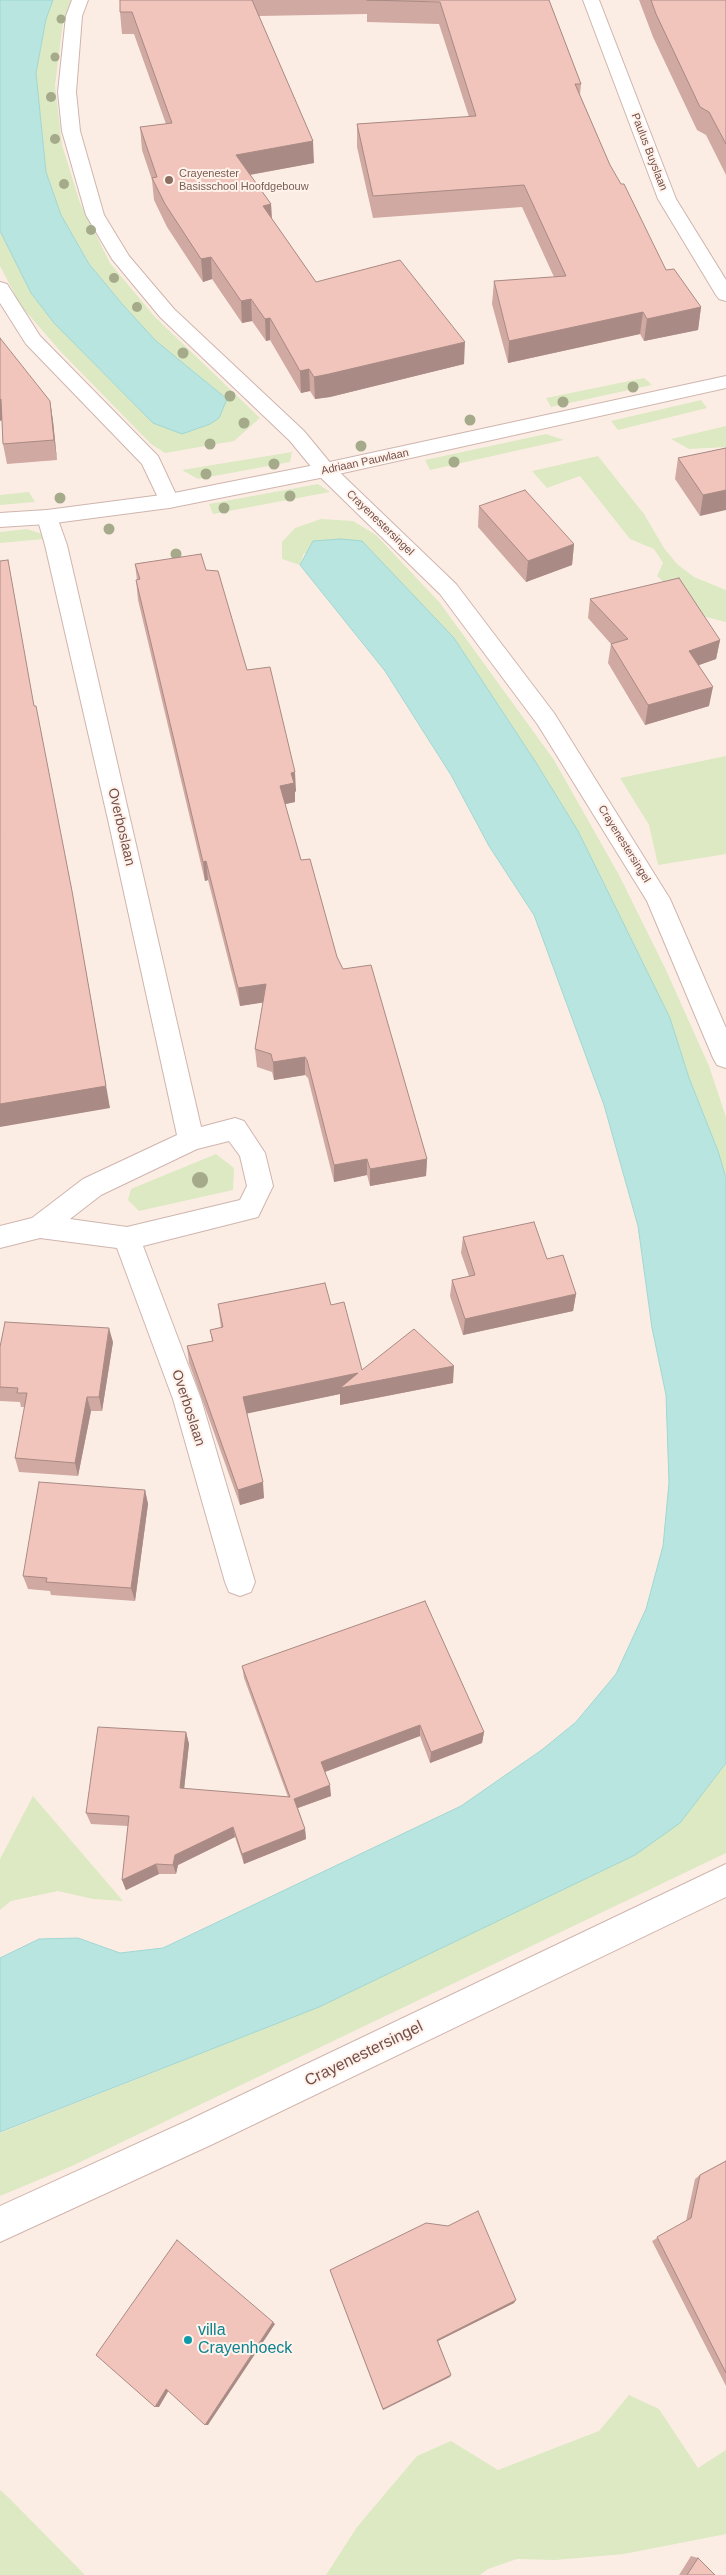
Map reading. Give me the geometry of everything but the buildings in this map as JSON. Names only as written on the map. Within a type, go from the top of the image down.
[{"type":"street","name":"Crayenestersingel","points":[[80,0],[74,16],[67,92],[71,131],[95,215],[121,259],[167,313],[303,443],[326,470],[448,589],[546,718],[658,899],[726,1058]]},
{"type":"street","name":"Paulus Buyslaan","points":[[591,0],[667,199],[726,295]]},
{"type":"street","points":[[0,288],[33,340],[151,461],[169,500]]},
{"type":"street","name":"Adriaan Pauwlaan","points":[[0,520],[47,516],[169,500],[326,470],[726,382]]},
{"type":"street","name":"Overboslaan","points":[[47,516],[56,545],[112,786],[191,1140]]},
{"type":"street","points":[[0,1237],[40,1227],[127,1238],[250,1209],[260,1186],[252,1153],[235,1129],[191,1140],[92,1187],[40,1227]]},
{"type":"street","name":"Overboslaan","points":[[127,1238],[187,1399],[240,1582]]},
{"type":"street","name":"Crayenestersingel","points":[[0,2224],[210,2128],[726,1880]]},
{"type":"green space","points":[[53,0],[71,0],[63,22],[55,85],[62,145],[80,203],[110,263],[155,317],[260,418],[234,441],[165,453],[151,444],[61,352],[21,306],[0,266],[0,231],[31,293],[54,323],[153,423],[227,399],[156,341],[123,305],[89,264],[61,215],[46,172],[36,73],[46,19]]},
{"type":"green space","points":[[644,378],[652,385],[551,407],[546,398]]},
{"type":"green space","points":[[701,400],[707,408],[618,430],[611,421]]},
{"type":"green space","points":[[726,426],[726,447],[689,449],[671,439]]},
{"type":"green space","points":[[546,434],[564,440],[430,470],[425,460]]},
{"type":"green space","points":[[292,452],[290,462],[198,479],[182,470]]},
{"type":"green space","points":[[598,456],[644,514],[664,548],[677,564],[694,577],[726,590],[726,622],[698,615],[657,576],[663,563],[654,549],[630,539],[580,476],[547,488],[532,471]]},
{"type":"green space","points":[[318,484],[330,492],[213,514],[209,504]]},
{"type":"green space","points":[[29,492],[35,502],[0,505],[0,495]]},
{"type":"green space","points":[[321,519],[353,521],[376,535],[440,603],[554,760],[619,875],[666,970],[709,1066],[726,1117],[726,1178],[718,1151],[689,1078],[670,1018],[578,831],[535,761],[454,638],[304,553],[300,565],[282,559],[282,542],[295,528]]},
{"type":"green space","points":[[27,529],[42,534],[44,539],[0,543],[0,532]]},
{"type":"green space","points":[[726,756],[726,854],[658,865],[649,825],[620,778]]},
{"type":"green space","points":[[216,1154],[234,1168],[233,1190],[139,1211],[128,1200],[131,1189]]},
{"type":"green space","points":[[726,1763],[726,1853],[72,2166],[0,2196],[0,2133],[319,2007],[635,1855],[707,1786]]},
{"type":"green space","points":[[33,1796],[123,1901],[93,1899],[58,1891],[11,1901],[0,1910],[0,1859]]},
{"type":"green space","points":[[629,2395],[659,2409],[698,2468],[726,2450],[726,2534],[624,2554],[555,2560],[517,2559],[488,2569],[480,2575],[326,2575],[357,2527],[417,2456],[451,2441],[498,2470],[599,2431]]},
{"type":"green space","points":[[0,2490],[8,2497],[85,2575],[0,2575]]},
{"type":"water","points":[[0,0],[53,0],[46,19],[36,73],[46,172],[61,215],[89,264],[123,305],[156,341],[227,399],[219,418],[210,424],[182,434],[153,423],[54,323],[31,293],[0,231]]},
{"type":"water","points":[[341,539],[362,541],[454,638],[535,761],[578,831],[670,1018],[689,1078],[718,1151],[726,1178],[726,1763],[680,1823],[635,1855],[319,2007],[0,2132],[0,1958],[39,1939],[78,1938],[120,1953],[163,1948],[461,1806],[543,1749],[576,1722],[616,1674],[646,1609],[663,1546],[669,1483],[666,1395],[652,1328],[638,1226],[604,1105],[534,915],[489,846],[451,775],[385,671],[300,565],[313,541]]},
{"type":"place","name":"Crayenester Basisschool Hoofdgebouw","points":[[169,180]]},
{"type":"place","name":"villa Crayenhoeck","points":[[188,2340]]}]
